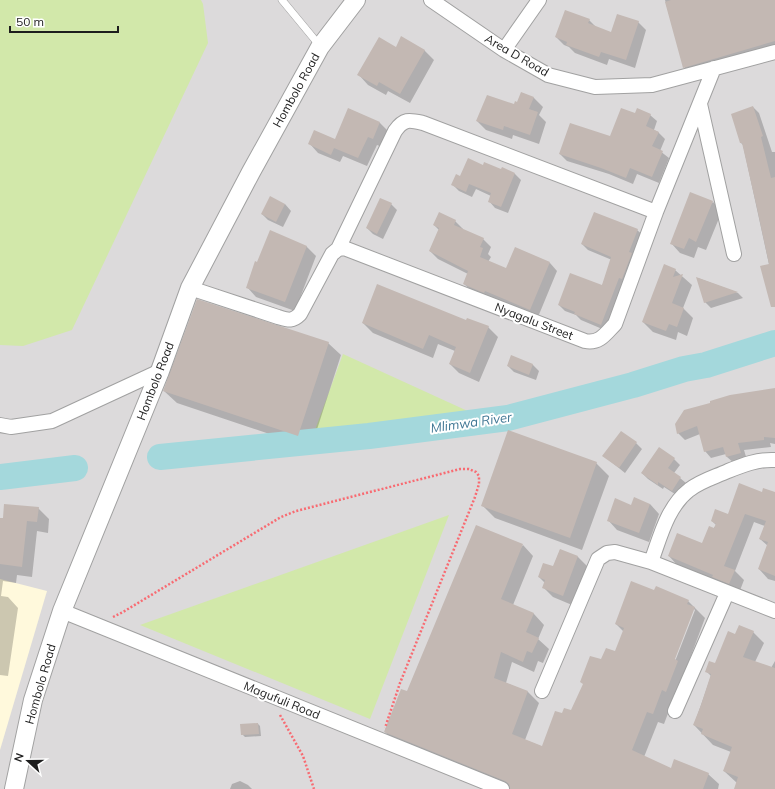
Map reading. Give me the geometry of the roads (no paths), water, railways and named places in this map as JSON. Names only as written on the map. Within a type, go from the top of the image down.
[{"type":"street","name":"Hombolo Road","points":[[14,789],[33,700],[62,611],[160,371],[190,288],[251,172],[320,47],[356,0]]},
{"type":"street","name":"Area D Road","points":[[431,0],[504,50],[548,74],[595,87],[652,84],[775,52]]},
{"type":"street","points":[[504,50],[539,0]]},
{"type":"street","name":"Nyagalu Street","points":[[338,249],[351,249],[578,338],[592,342],[597,341],[615,324],[656,212],[714,68]]},
{"type":"street","points":[[700,104],[734,254]]},
{"type":"street","points":[[190,288],[288,320],[295,319],[300,314],[332,254],[338,249],[395,131],[400,125],[411,120],[438,128],[656,212]]},
{"type":"street","points":[[0,425],[11,427],[52,421],[160,371]]},
{"type":"street","points":[[651,562],[667,519],[676,503],[689,490],[706,480],[745,465],[764,459],[775,460]]},
{"type":"street","points":[[542,691],[598,559],[607,553],[615,552],[651,562],[775,611]]},
{"type":"street","points":[[675,711],[727,593]]},
{"type":"street","name":"Magufuli Road","points":[[62,611],[502,789]]},
{"type":"lane","points":[[282,0],[320,47]]},
{"type":"waterway","name":"Mlimwa River","points":[[160,457],[369,436],[508,418],[633,385],[684,369],[706,365],[775,343]]},
{"type":"waterway","name":"Mlimwa River","points":[[0,477],[75,468]]}]
